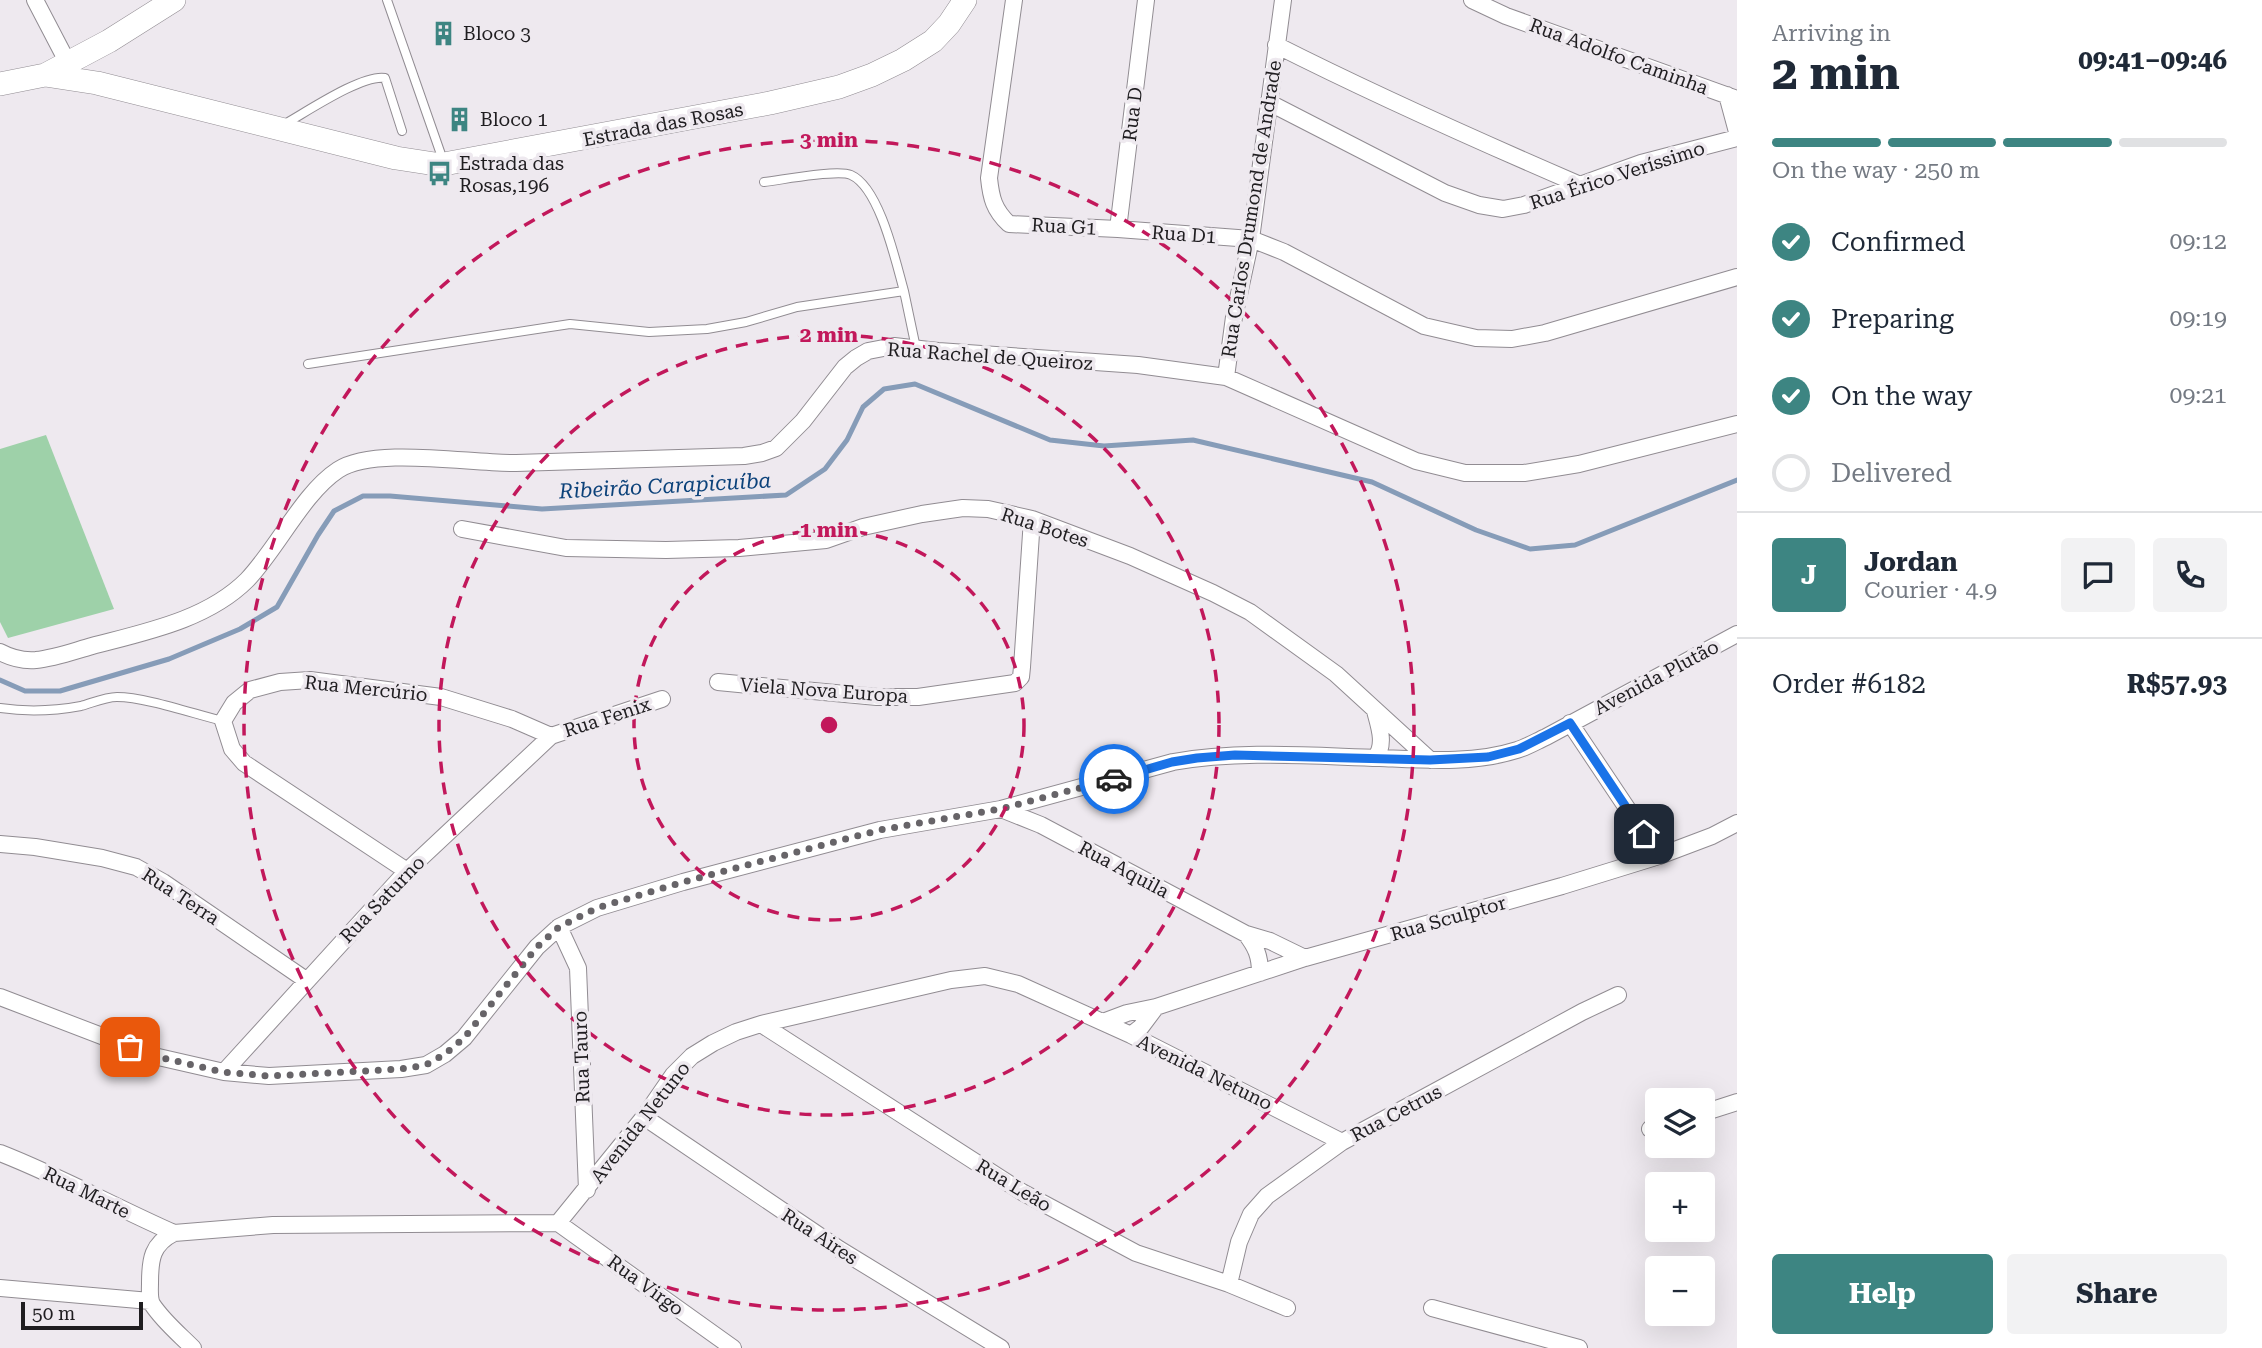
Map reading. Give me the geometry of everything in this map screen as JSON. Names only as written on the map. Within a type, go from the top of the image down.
[{"type":"main road","points":[[0,84],[45,75],[80,75],[109,41],[174,0]]},
{"type":"main road","name":"Estrada das Rosas","points":[[80,75],[396,158],[444,164],[770,103],[839,87],[903,60],[933,41],[949,24],[965,0]]},
{"type":"main road","points":[[80,75],[109,41]]},
{"type":"street","points":[[35,0],[80,75]]},
{"type":"street","name":"Rua G1","points":[[1014,0],[989,178],[991,197],[997,213],[1009,224],[1118,229]]},
{"type":"street","name":"Rua D","points":[[1118,229],[1146,0]]},
{"type":"street","name":"Rua Carlos Drumond de Andrade","points":[[1226,377],[1234,317],[1251,239],[1283,0]]},
{"type":"street","name":"Rua Adolfo Caminha","points":[[1472,0],[1506,16],[1732,97],[1737,132]]},
{"type":"street","points":[[1276,45],[1432,121],[1578,184]]},
{"type":"street","name":"Rua Érico Veríssimo","points":[[1268,102],[1445,193],[1479,205],[1503,208],[1524,205],[1641,163],[1737,138]]},
{"type":"street","name":"Rua D1","points":[[1118,229],[1251,239],[1284,252],[1424,326],[1476,338],[1512,339],[1545,333],[1737,277]]},
{"type":"street","name":"Rua Rachel de Queiroz","points":[[0,652],[10,658],[34,660],[52,657],[155,630],[217,603],[245,581],[259,565],[318,486],[337,470],[351,463],[368,459],[431,458],[512,463],[744,456],[762,453],[776,448],[791,434],[845,367],[856,358],[868,351],[894,346],[1138,365],[1226,377],[1416,461],[1465,472],[1524,473],[1579,464],[1737,424]]},
{"type":"street","name":"Rua Botes","points":[[462,529],[566,548],[666,550],[739,548],[826,540],[863,527],[963,508],[988,509],[1032,519],[1130,556],[1250,612],[1336,674],[1430,760]]},
{"type":"street","name":"Viela Nova Europa","points":[[718,682],[891,697],[918,697],[1015,683],[1021,677],[1032,519]]},
{"type":"street","name":"Avenida Plutão","points":[[0,997],[154,1056],[223,1072],[269,1076],[401,1069],[426,1065],[464,1038],[537,947],[559,927],[597,908],[683,882],[880,830],[1000,809],[1172,762],[1235,755],[1430,760],[1488,757],[1519,749],[1737,634]]},
{"type":"street","name":"Rua Mercúrio","points":[[223,721],[234,703],[250,690],[280,681],[310,680],[441,697],[512,719],[551,736]]},
{"type":"street","name":"Rua Fenix","points":[[551,736],[662,699]]},
{"type":"street","points":[[1375,711],[1381,741],[1380,752],[1375,758]]},
{"type":"street","points":[[223,721],[232,749],[244,763],[407,871]]},
{"type":"street","points":[[1570,723],[1659,856]]},
{"type":"street","name":"Rua Saturno","points":[[223,1072],[407,871],[551,736]]},
{"type":"street","points":[[1045,797],[1051,830]]},
{"type":"street","name":"Rua Aquila","points":[[1000,809],[1051,830],[1246,934],[1270,941],[1305,958]]},
{"type":"street","name":"Rua Sculptor","points":[[1103,1022],[1305,958],[1659,856],[1712,836],[1737,822]]},
{"type":"street","name":"Rua Terra","points":[[0,844],[62,851],[136,867],[163,882],[306,980]]},
{"type":"street","name":"Rua Tauro","points":[[559,927],[578,968],[587,1190]]},
{"type":"street","points":[[1246,934],[1260,960],[1260,973]]},
{"type":"street","name":"Avenida Netuno","points":[[558,1223],[644,1117],[673,1074],[692,1056],[737,1032],[761,1024],[951,980],[985,976],[1018,984],[1131,1035],[1342,1142]]},
{"type":"street","name":"Rua Cetrus","points":[[1229,1284],[1239,1242],[1251,1214],[1267,1196],[1342,1142],[1618,995]]},
{"type":"street","points":[[1131,1035],[1141,1027],[1156,1007]]},
{"type":"street","name":"Rua Leão","points":[[761,1024],[1023,1192],[1136,1252],[1229,1284],[1287,1308]]},
{"type":"street","points":[[1715,1108],[1737,1102]]},
{"type":"street","name":"Rua Aires","points":[[644,1117],[839,1249],[1001,1348]]},
{"type":"street","name":"Rua Marte","points":[[0,1153],[174,1233]]},
{"type":"street","points":[[193,1348],[163,1320],[150,1301],[150,1265],[154,1249],[162,1239],[174,1233],[272,1225],[558,1223]]},
{"type":"street","name":"Rua Virgo","points":[[558,1223],[733,1348]]},
{"type":"street","points":[[0,1288],[150,1301]]},
{"type":"street","points":[[1432,1308],[1579,1348]]},
{"type":"street","points":[[706,1348],[708,1330]]},
{"type":"lane","points":[[387,0],[444,164]]},
{"type":"lane","points":[[278,128],[358,83],[376,76],[385,78],[402,131]]},
{"type":"lane","points":[[764,182],[832,174],[850,175],[866,188],[887,230],[916,348]]},
{"type":"lane","points":[[308,364],[570,324],[649,332],[707,329],[746,322],[797,307],[904,291]]},
{"type":"lane","points":[[0,708],[23,711],[53,710],[116,697],[139,700],[223,721]]},
{"type":"green space","points":[[46,435],[114,609],[8,638],[0,622],[0,449]]},
{"type":"waterway","name":"Ribeirão Carapicuíba","points":[[0,680],[25,691],[60,691],[169,659],[240,629],[277,607],[334,511],[363,496],[542,509],[786,495],[825,469],[847,440],[863,407],[884,389],[915,384],[1050,440],[1104,446],[1193,440],[1372,482],[1476,530],[1530,549],[1575,545],[1737,480]]},
{"type":"way so far","points":[[130,1047],[154,1056],[223,1072],[269,1076],[401,1069],[426,1065],[464,1038],[537,947],[559,927],[597,908],[683,882],[880,830],[1000,809],[1114,779]]},
{"type":"place","name":"Bloco 3","points":[[443,33]]},
{"type":"place","name":"Bloco 1","points":[[460,119]]},
{"type":"place","name":"Estrada das Rosas,196","points":[[439,174]]},
{"type":"route","points":[[1114,779],[1172,762],[1235,755],[1430,760],[1488,757],[1519,749],[1570,723],[1644,834]]}]
